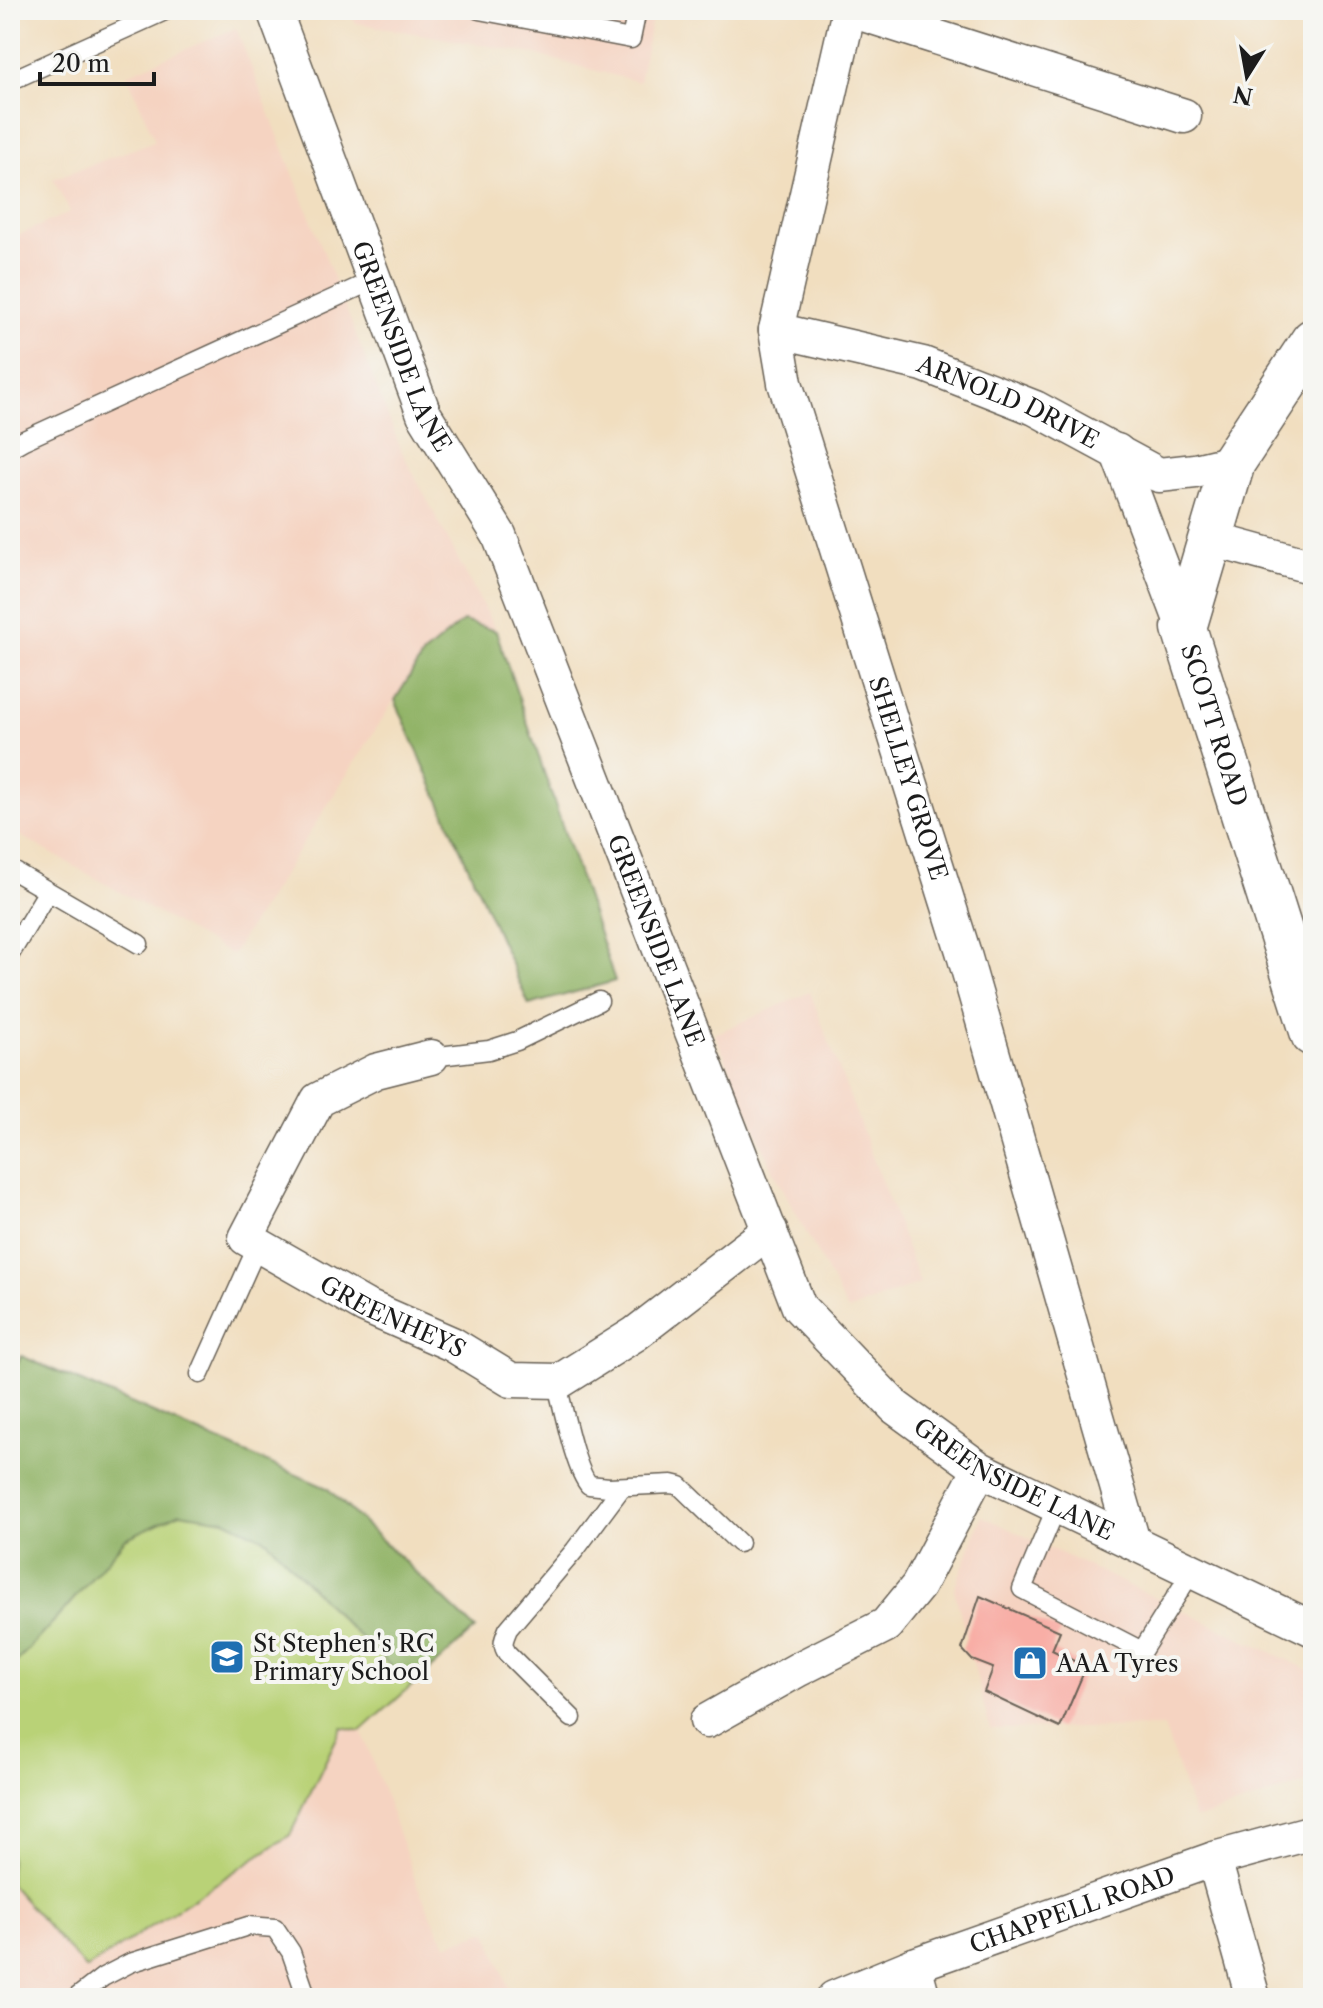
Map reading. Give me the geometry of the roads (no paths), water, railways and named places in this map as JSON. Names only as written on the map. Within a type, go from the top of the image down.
[{"type":"street","name":"GREENSIDE LANE","points":[[274,10],[424,414],[499,535],[799,1307],[895,1407],[980,1469],[1313,1629]]},
{"type":"street","points":[[850,10],[1184,116]]},
{"type":"street","name":"SHELLEY GROVE","points":[[850,10],[776,330],[785,383],[963,951],[1133,1542]]},
{"type":"street","name":"ARNOLD DRIVE","points":[[776,330],[923,364],[1035,408],[1159,475],[1233,462]]},
{"type":"street","name":"SCOTT ROAD","points":[[1313,341],[1233,462],[1184,628],[1313,1034]]},
{"type":"street","points":[[1117,451],[1184,628]]},
{"type":"street","points":[[1211,539],[1313,567]]},
{"type":"street","points":[[258,1245],[246,1238],[318,1100],[376,1071],[431,1057]]},
{"type":"street","points":[[556,1381],[635,1334],[770,1230]]},
{"type":"street","name":"GREENHEYS","points":[[258,1245],[365,1306],[452,1344],[511,1380],[556,1381]]},
{"type":"street","points":[[707,1721],[886,1625],[918,1586],[980,1469]]},
{"type":"street","name":"CHAPPELL ROAD","points":[[834,1998],[914,1965],[1214,1859],[1313,1832]]},
{"type":"street","points":[[1214,1859],[1253,1998]]},
{"type":"street","points":[[914,1965],[923,1998]]},
{"type":"lane","points":[[10,81],[167,10]]},
{"type":"lane","points":[[479,10],[631,39],[637,10]]},
{"type":"lane","points":[[10,448],[374,280]]},
{"type":"lane","points":[[10,869],[139,944]]},
{"type":"lane","points":[[10,954],[48,891]]},
{"type":"lane","points":[[431,1057],[489,1050],[517,1041],[599,1001]]},
{"type":"lane","points":[[200,1374],[258,1245]]},
{"type":"lane","points":[[556,1381],[584,1480],[589,1485],[680,1486],[739,1543]]},
{"type":"lane","points":[[572,1718],[507,1653],[502,1646],[503,1639],[622,1487]]},
{"type":"lane","points":[[1057,1506],[1022,1589],[1142,1651],[1192,1571]]},
{"type":"lane","points":[[76,1998],[103,1977],[130,1963],[248,1926],[275,1928],[291,1952],[307,1998]]},
{"type":"place","name":"St Stephen's RC Primary School","points":[[227,1657]]},
{"type":"place","name":"AAA Tyres","points":[[1030,1663]]}]
